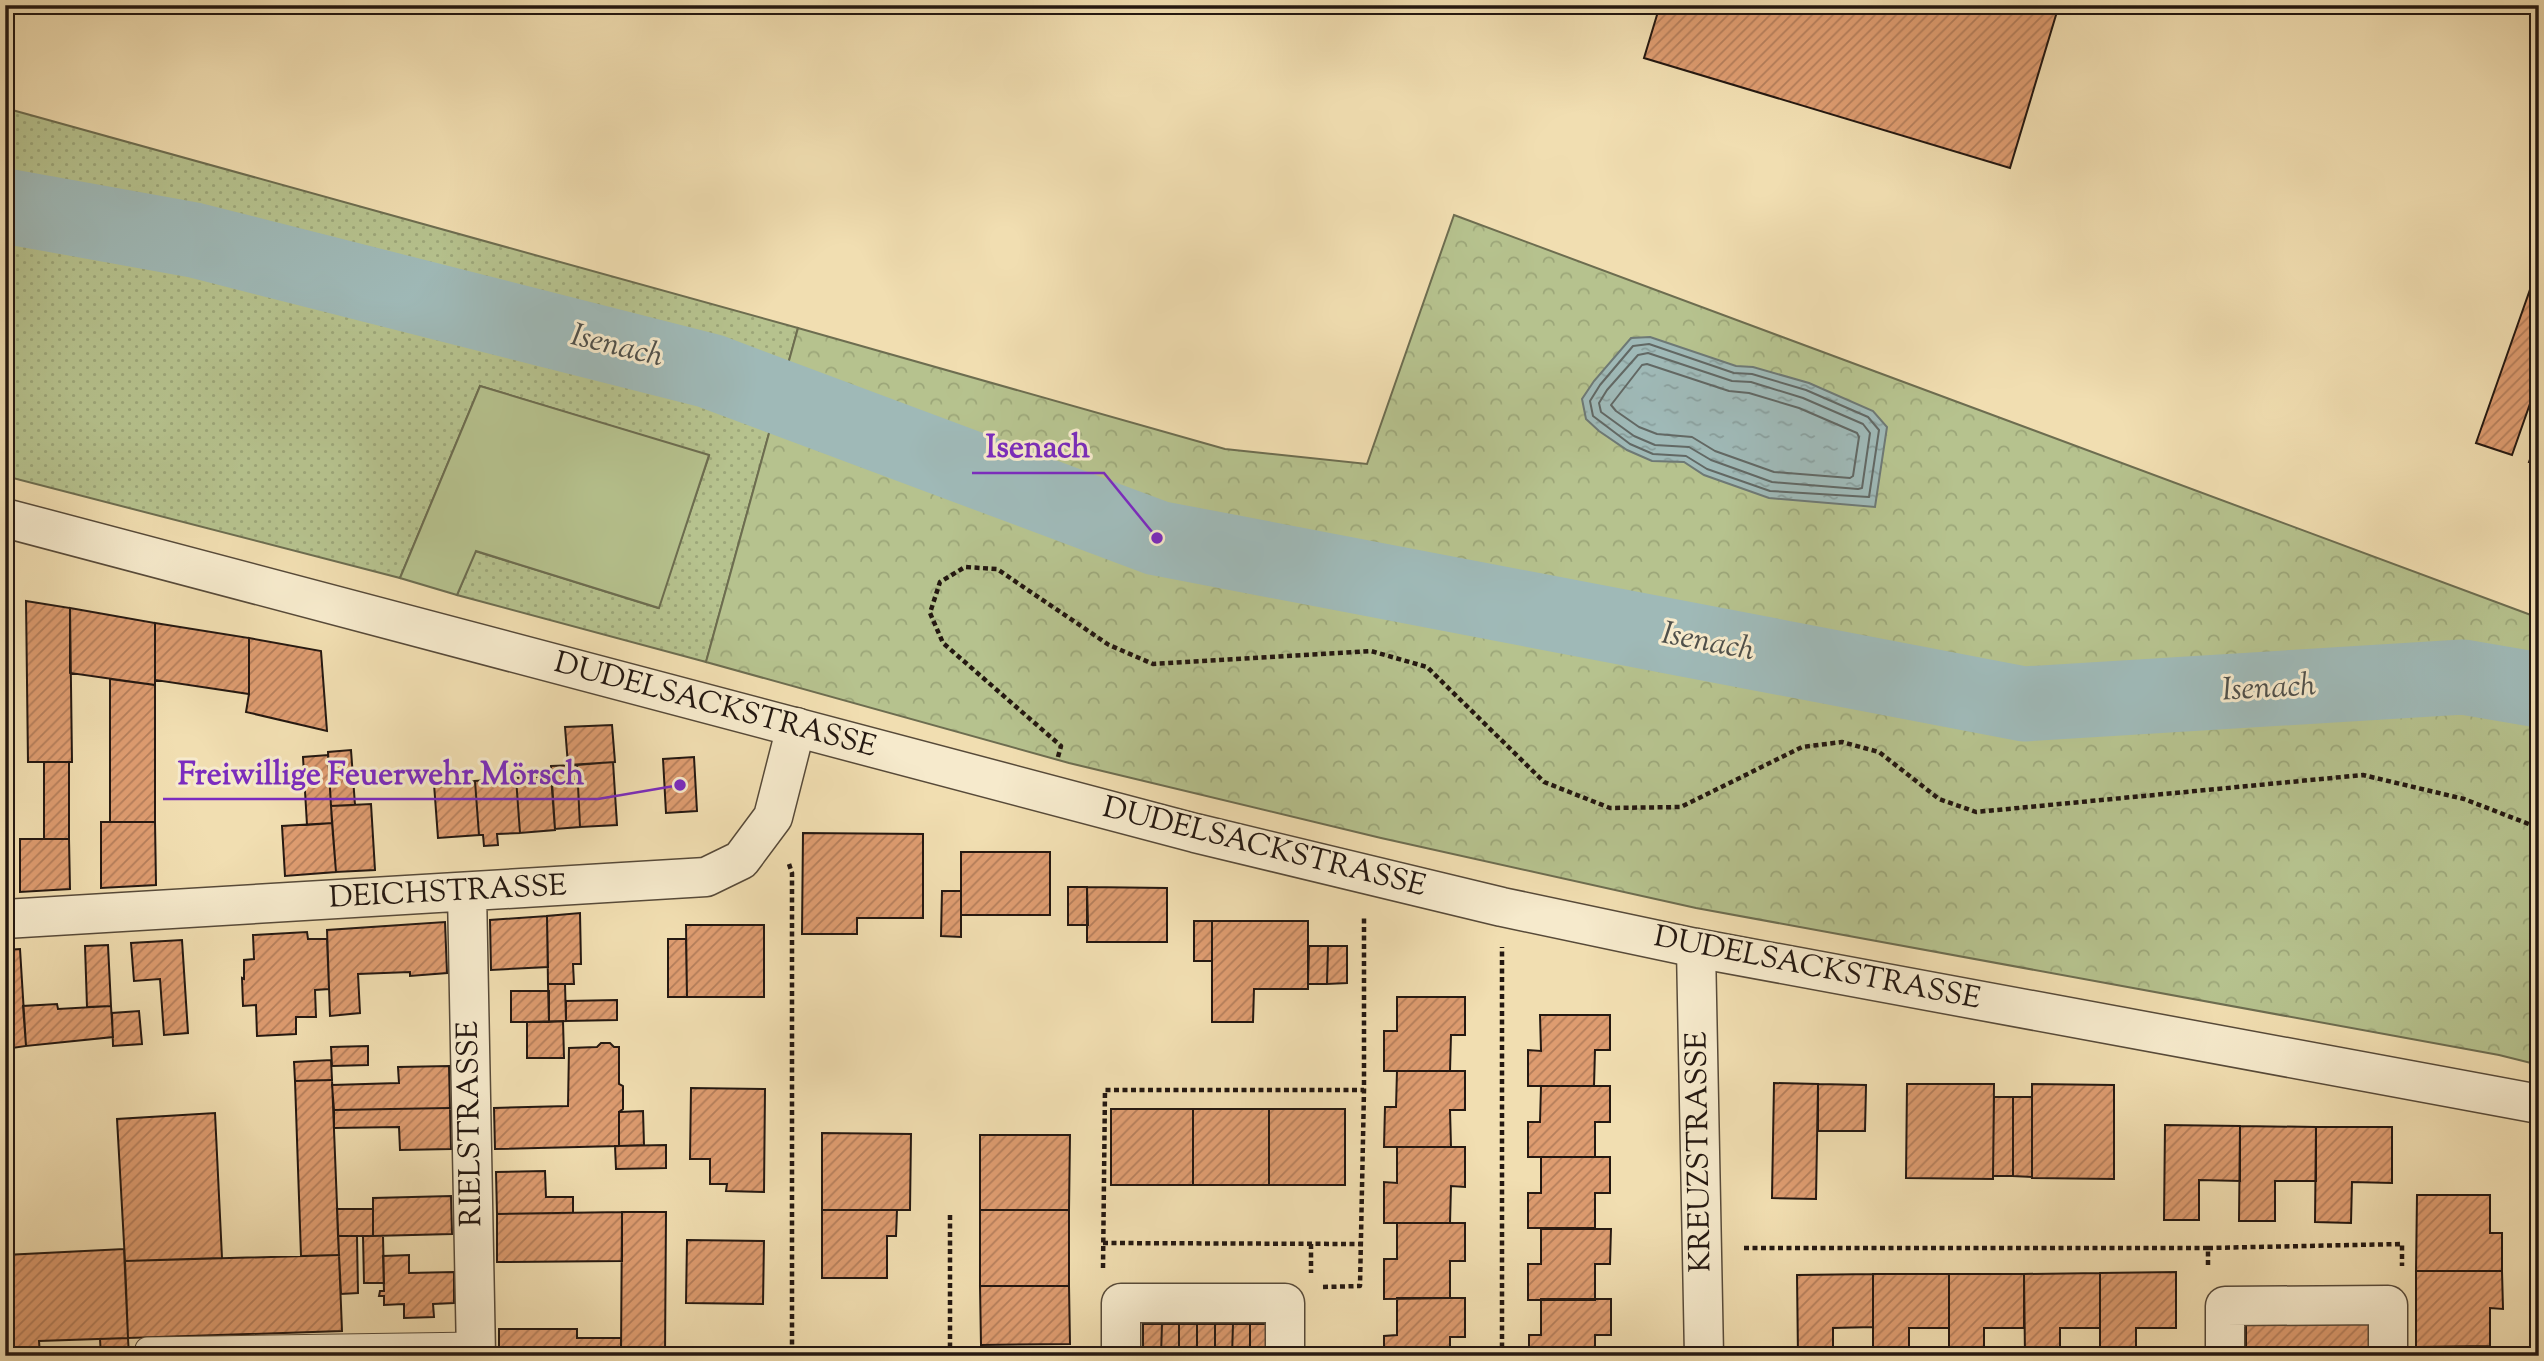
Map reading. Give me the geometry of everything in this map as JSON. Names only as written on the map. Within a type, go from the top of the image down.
[{"type":"street","name":"DUDELSACKSTRASSE","points":[[5,518],[1195,833],[1502,907],[1696,948],[2537,1104]]},
{"type":"street","name":"DEICHSTRASSE","points":[[5,919],[706,877],[741,860],[774,817],[796,727]]},
{"type":"street","name":"RIELSTRASSE","points":[[467,892],[476,1350]]},
{"type":"street","name":"KREUZSTRASSE","points":[[1696,948],[1704,1356]]},
{"type":"street","points":[[1121,1356],[1121,1303],[1298,1295],[1285,1356]]},
{"type":"street","points":[[2225,1356],[2225,1306],[2388,1305],[2388,1356]]},
{"type":"lane","points":[[148,1349],[476,1350]]},
{"type":"path","points":[[2528,5],[2539,9]]},
{"type":"path","points":[[1058,759],[1061,746],[943,643],[930,612],[940,582],[965,567],[997,569],[1109,645],[1153,664],[1371,651],[1427,667],[1544,782],[1610,808],[1681,807],[1802,747],[1842,742],[1879,752],[1939,799],[1976,812],[2363,775],[2464,799],[2539,828]]},
{"type":"path","points":[[774,817],[792,873],[792,1356]]},
{"type":"path","points":[[1311,1244],[1298,1295],[1360,1286],[1364,874]]},
{"type":"path","points":[[1502,907],[1502,1356]]},
{"type":"path","points":[[1121,1303],[1103,1285],[1105,1090],[1364,1090]]},
{"type":"path","points":[[2536,1356],[2537,1104]]},
{"type":"path","points":[[950,1215],[950,1356]]},
{"type":"path","points":[[1103,1243],[1360,1244]]},
{"type":"path","points":[[1702,1248],[2208,1248],[2402,1244],[2401,1290],[2388,1305]]},
{"type":"path","points":[[2208,1248],[2207,1293],[2225,1306]]},
{"type":"green space","points":[[5,108],[798,328],[706,662],[457,595],[475,551],[658,608],[709,456],[480,386],[400,578],[5,476]]},
{"type":"green space","points":[[1454,215],[2539,618],[2539,1065],[2499,1055],[1696,908],[1381,838],[1069,763],[706,662],[798,328],[1225,449],[1367,464]]},
{"type":"green space","points":[[480,386],[709,455],[659,608],[476,551],[457,595],[400,578]]},
{"type":"water","points":[[1650,337],[1736,366],[1753,367],[1809,383],[1873,411],[1887,427],[1875,507],[1769,498],[1704,475],[1684,462],[1652,461],[1627,450],[1599,431],[1586,419],[1582,399],[1631,338]]},
{"type":"building","points":[[1660,5],[2059,5],[2010,168],[1644,58]]},
{"type":"building","points":[[2533,281],[2539,283],[2539,378],[2512,455],[2476,443]]},
{"type":"building","points":[[2539,435],[2539,465],[2529,462]]},
{"type":"building","points":[[26,601],[70,608],[72,762],[28,762]]},
{"type":"building","points":[[70,608],[155,623],[155,685],[70,673]]},
{"type":"building","points":[[155,623],[249,638],[249,694],[155,680]]},
{"type":"building","points":[[249,638],[321,651],[327,731],[246,712],[249,694]]},
{"type":"building","points":[[110,679],[155,685],[155,822],[110,822]]},
{"type":"building","points":[[612,725],[615,762],[568,765],[565,727]]},
{"type":"building","points":[[351,750],[355,805],[331,806],[328,752]]},
{"type":"building","points":[[328,755],[332,823],[307,825],[303,757]]},
{"type":"building","points":[[694,757],[697,811],[666,813],[663,759]]},
{"type":"building","points":[[44,762],[69,762],[69,839],[44,839]]},
{"type":"building","points":[[613,762],[617,825],[580,827],[577,765]]},
{"type":"building","points":[[577,765],[580,827],[555,829],[551,766]]},
{"type":"building","points":[[551,776],[555,830],[520,833],[516,778]]},
{"type":"building","points":[[516,778],[520,833],[497,834],[498,845],[484,846],[483,835],[479,835],[475,781]]},
{"type":"building","points":[[475,781],[479,835],[438,838],[434,784]]},
{"type":"building","points":[[371,804],[375,870],[336,872],[331,806]]},
{"type":"building","points":[[101,822],[155,822],[156,885],[101,888]]},
{"type":"building","points":[[332,823],[336,872],[285,876],[282,826]]},
{"type":"building","points":[[803,833],[923,834],[923,918],[857,918],[857,934],[802,934]]},
{"type":"building","points":[[20,839],[69,839],[70,889],[20,892]]},
{"type":"building","points":[[961,852],[1050,852],[1050,915],[961,915]]},
{"type":"building","points":[[1068,887],[1087,887],[1088,925],[1068,925]]},
{"type":"building","points":[[1087,887],[1167,888],[1167,942],[1087,942]]},
{"type":"building","points":[[942,891],[961,891],[961,937],[941,936]]},
{"type":"building","points":[[580,913],[581,964],[573,964],[574,984],[548,984],[547,916]]},
{"type":"building","points":[[547,916],[548,967],[491,970],[490,920]]},
{"type":"building","points":[[1194,921],[1212,921],[1212,961],[1194,961]]},
{"type":"building","points":[[1212,921],[1308,921],[1308,989],[1254,989],[1253,1022],[1212,1022]]},
{"type":"building","points":[[445,922],[447,973],[410,976],[410,972],[358,974],[360,1013],[330,1016],[327,930]]},
{"type":"building","points":[[686,925],[764,925],[764,997],[687,997]]},
{"type":"building","points":[[307,932],[308,939],[327,939],[329,989],[315,990],[316,1017],[296,1017],[296,1034],[257,1036],[256,1005],[243,1006],[244,960],[254,959],[253,935]]},
{"type":"building","points":[[668,939],[686,939],[687,997],[668,997]]},
{"type":"building","points":[[182,940],[188,1033],[164,1035],[160,979],[134,981],[131,943]]},
{"type":"building","points":[[108,945],[111,1006],[87,1007],[85,946]]},
{"type":"building","points":[[1309,946],[1328,946],[1327,984],[1308,984]]},
{"type":"building","points":[[1328,946],[1347,946],[1347,983],[1327,984]]},
{"type":"building","points":[[20,949],[26,1046],[5,1049],[5,950]]},
{"type":"building","points":[[548,984],[565,984],[566,1021],[549,1022]]},
{"type":"building","points":[[511,991],[549,991],[549,1022],[511,1022]]},
{"type":"building","points":[[1397,997],[1465,997],[1465,1035],[1451,1035],[1450,1071],[1384,1071],[1384,1031],[1397,1031]]},
{"type":"building","points":[[617,1000],[617,1020],[566,1021],[566,1001]]},
{"type":"building","points":[[57,1004],[58,1009],[111,1006],[113,1037],[26,1046],[23,1006]]},
{"type":"building","points":[[139,1011],[142,1044],[113,1046],[112,1013]]},
{"type":"building","points":[[1540,1015],[1610,1015],[1610,1050],[1595,1050],[1594,1086],[1528,1086],[1528,1050],[1541,1051]]},
{"type":"building","points":[[563,1021],[564,1058],[527,1058],[527,1022]]},
{"type":"building","points":[[601,1043],[619,1047],[619,1084],[623,1086],[623,1109],[619,1112],[619,1146],[495,1149],[494,1108],[568,1106],[569,1048],[597,1047]]},
{"type":"building","points":[[368,1046],[368,1065],[332,1066],[331,1047]]},
{"type":"building","points":[[331,1060],[332,1080],[295,1081],[294,1062]]},
{"type":"building","points":[[449,1066],[450,1108],[334,1110],[332,1085],[399,1083],[398,1067]]},
{"type":"building","points":[[1397,1071],[1465,1071],[1465,1110],[1450,1110],[1451,1147],[1384,1147],[1385,1107],[1396,1107]]},
{"type":"building","points":[[332,1080],[339,1255],[301,1256],[295,1081]]},
{"type":"building","points":[[1774,1083],[1818,1084],[1816,1199],[1772,1198]]},
{"type":"building","points":[[1818,1084],[1866,1085],[1865,1131],[1818,1131]]},
{"type":"building","points":[[1907,1084],[1994,1084],[1993,1179],[1906,1178]]},
{"type":"building","points":[[2032,1084],[2114,1085],[2114,1179],[2032,1178]]},
{"type":"building","points":[[1541,1086],[1610,1086],[1610,1122],[1595,1122],[1595,1157],[1528,1157],[1528,1122],[1540,1122]]},
{"type":"building","points":[[691,1088],[765,1089],[764,1192],[726,1191],[727,1184],[710,1184],[710,1159],[690,1159]]},
{"type":"building","points":[[1994,1097],[2013,1097],[2013,1176],[1993,1176]]},
{"type":"building","points":[[2013,1097],[2032,1097],[2032,1177],[2013,1176]]},
{"type":"building","points":[[450,1108],[451,1149],[400,1150],[399,1127],[334,1128],[334,1110]]},
{"type":"building","points":[[1111,1109],[1193,1109],[1193,1185],[1111,1185]]},
{"type":"building","points":[[1193,1109],[1269,1109],[1269,1185],[1193,1185]]},
{"type":"building","points":[[1269,1109],[1345,1109],[1345,1185],[1269,1185]]},
{"type":"building","points":[[643,1111],[644,1145],[619,1146],[619,1112]]},
{"type":"building","points":[[215,1113],[222,1258],[125,1261],[117,1119]]},
{"type":"building","points":[[2165,1125],[2240,1126],[2240,1181],[2199,1180],[2199,1220],[2164,1220]]},
{"type":"building","points":[[2240,1126],[2316,1127],[2316,1181],[2275,1181],[2275,1221],[2239,1221]]},
{"type":"building","points":[[2316,1127],[2392,1127],[2392,1183],[2352,1182],[2351,1223],[2315,1222]]},
{"type":"building","points":[[822,1133],[911,1134],[910,1210],[822,1210]]},
{"type":"building","points":[[980,1135],[1070,1135],[1069,1210],[980,1210]]},
{"type":"building","points":[[666,1145],[666,1168],[616,1169],[615,1146]]},
{"type":"building","points":[[1397,1147],[1465,1147],[1465,1187],[1451,1186],[1450,1223],[1384,1223],[1384,1182],[1397,1183]]},
{"type":"building","points":[[1541,1157],[1610,1157],[1610,1193],[1595,1193],[1595,1228],[1528,1228],[1528,1193],[1541,1193]]},
{"type":"building","points":[[545,1171],[546,1197],[573,1197],[573,1213],[497,1214],[496,1172]]},
{"type":"building","points":[[2417,1195],[2490,1195],[2490,1233],[2502,1233],[2502,1271],[2416,1271]]},
{"type":"building","points":[[451,1196],[452,1234],[373,1236],[373,1198]]},
{"type":"building","points":[[337,1209],[373,1209],[373,1236],[338,1236]]},
{"type":"building","points":[[822,1210],[897,1210],[896,1236],[887,1236],[887,1278],[822,1278]]},
{"type":"building","points":[[980,1210],[1069,1210],[1069,1286],[980,1286]]},
{"type":"building","points":[[622,1212],[622,1261],[497,1262],[497,1214]]},
{"type":"building","points":[[622,1212],[666,1212],[665,1356],[621,1356]]},
{"type":"building","points":[[1397,1223],[1465,1223],[1465,1261],[1450,1261],[1450,1298],[1384,1299],[1384,1259],[1397,1259]]},
{"type":"building","points":[[1541,1229],[1611,1229],[1610,1264],[1595,1264],[1595,1300],[1528,1300],[1528,1264],[1541,1264]]},
{"type":"building","points":[[338,1236],[357,1236],[358,1293],[341,1294]]},
{"type":"building","points":[[363,1236],[383,1236],[384,1283],[364,1283]]},
{"type":"building","points":[[687,1240],[764,1241],[763,1304],[686,1303]]},
{"type":"building","points":[[124,1249],[128,1338],[39,1341],[40,1356],[5,1356],[5,1255]]},
{"type":"building","points":[[339,1255],[342,1331],[128,1338],[125,1261]]},
{"type":"building","points":[[409,1255],[409,1273],[454,1272],[454,1303],[433,1304],[434,1317],[404,1318],[404,1304],[384,1305],[384,1296],[379,1296],[380,1291],[384,1291],[383,1256]]},
{"type":"building","points":[[2416,1271],[2502,1271],[2503,1309],[2490,1308],[2490,1346],[2416,1347]]},
{"type":"building","points":[[2176,1272],[2176,1328],[2136,1328],[2136,1356],[2100,1356],[2100,1273]]},
{"type":"building","points":[[2100,1273],[2100,1328],[2060,1328],[2060,1356],[2025,1356],[2024,1274]]},
{"type":"building","points":[[1873,1274],[1873,1327],[1833,1328],[1833,1356],[1798,1356],[1797,1275]]},
{"type":"building","points":[[1873,1274],[1949,1274],[1949,1328],[1909,1328],[1909,1356],[1873,1356]]},
{"type":"building","points":[[1949,1274],[2024,1274],[2024,1328],[1984,1328],[1984,1356],[1949,1356]]},
{"type":"building","points":[[980,1286],[1069,1286],[1070,1344],[981,1345]]},
{"type":"building","points":[[1397,1298],[1465,1298],[1465,1337],[1450,1337],[1450,1356],[1384,1356],[1384,1336],[1397,1335]]},
{"type":"building","points":[[1541,1299],[1611,1299],[1611,1335],[1595,1335],[1595,1356],[1529,1356],[1529,1335],[1541,1335]]},
{"type":"building","points":[[1143,1324],[1162,1324],[1161,1356],[1143,1356]]},
{"type":"building","points":[[1162,1324],[1179,1324],[1179,1356],[1161,1356]]},
{"type":"building","points":[[1179,1324],[1197,1324],[1197,1356],[1179,1356]]},
{"type":"building","points":[[1197,1324],[1215,1324],[1215,1356],[1197,1356]]},
{"type":"building","points":[[1215,1324],[1233,1324],[1232,1356],[1215,1356]]},
{"type":"building","points":[[1233,1324],[1250,1324],[1250,1356],[1232,1356]]},
{"type":"building","points":[[1250,1324],[1268,1324],[1268,1356],[1250,1356]]},
{"type":"building","points":[[2246,1324],[2372,1324],[2372,1356],[2246,1356]]},
{"type":"building","points":[[499,1329],[577,1329],[577,1338],[621,1338],[621,1356],[499,1356]]},
{"type":"building","points":[[128,1338],[129,1356],[101,1356],[100,1339]]},
{"type":"building","points":[[2416,1347],[2503,1347],[2503,1356],[2416,1356]]},
{"type":"waterway","name":"Isenach","points":[[5,206],[194,240],[710,371],[1157,538],[2024,704],[2463,677],[2539,690]]},
{"type":"place","name":"Isenach","points":[[1157,538]]},
{"type":"place","name":"Freiwillige Feuerwehr Mörsch","points":[[680,785]]}]
